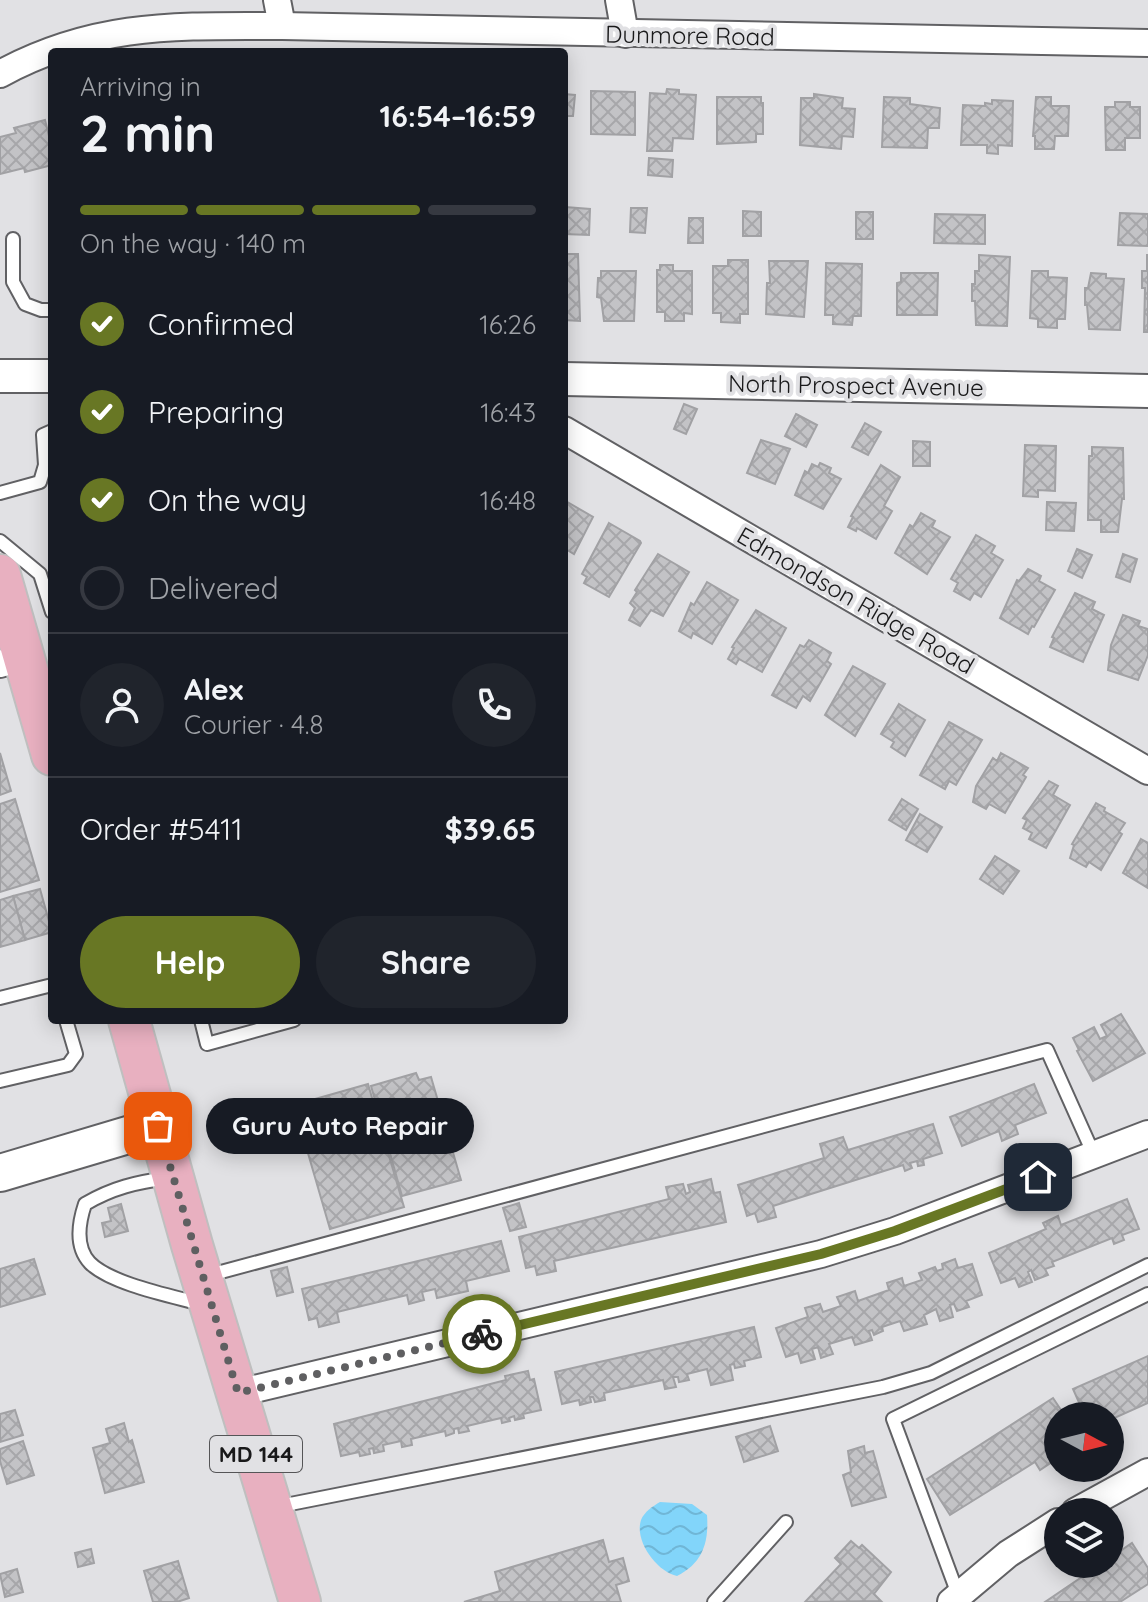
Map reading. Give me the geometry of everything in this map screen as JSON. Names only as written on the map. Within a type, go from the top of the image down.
[{"type":"main road","points":[[0,575],[12,661],[48,746]]},
{"type":"main road","name":"MD 144","points":[[134,1024],[158,1126],[300,1602]]},
{"type":"main road","points":[[0,1173],[158,1126]]},
{"type":"street","points":[[277,0],[282,26]]},
{"type":"street","points":[[619,0],[625,34]]},
{"type":"street","name":"Dunmore Road","points":[[59,48],[116,32],[170,26],[1148,43]]},
{"type":"street","name":"Dunmore Road","points":[[0,74],[48,53]]},
{"type":"street","points":[[0,376],[48,376]]},
{"type":"street","name":"North Prospect Avenue","points":[[568,379],[1148,391]]},
{"type":"street","name":"Edmondson Ridge Road","points":[[568,432],[1148,771]]},
{"type":"street","points":[[1113,750],[1148,750]]},
{"type":"street","points":[[238,1393],[821,1254],[895,1231],[1148,1134]]},
{"type":"street","points":[[1101,1498],[1148,1472]]},
{"type":"street","points":[[957,1600],[1008,1554],[1044,1531]]},
{"type":"lane","points":[[13,239],[13,282],[25,304],[48,310]]},
{"type":"lane","points":[[0,493],[40,482],[45,465],[43,435],[48,433]]},
{"type":"lane","points":[[0,541],[40,574],[48,599]]},
{"type":"lane","points":[[0,998],[48,986]]},
{"type":"lane","points":[[0,1081],[68,1065],[76,1054],[67,1024]]},
{"type":"lane","points":[[202,1024],[207,1044],[280,1024]]},
{"type":"lane","points":[[173,1178],[138,1182],[106,1191],[85,1204],[79,1236],[89,1262],[147,1290],[208,1292],[1047,1050],[1095,1155]]},
{"type":"lane","points":[[272,1508],[883,1387],[931,1373],[1148,1265]]},
{"type":"lane","points":[[957,1600],[893,1419],[1148,1294]]},
{"type":"lane","points":[[714,1602],[786,1522]]},
{"type":"water","points":[[660,1502],[692,1504],[707,1515],[707,1534],[702,1551],[693,1565],[677,1576],[655,1562],[641,1537],[642,1517]]},
{"type":"building","points":[[667,89],[679,90],[679,94],[696,95],[693,139],[673,138],[672,151],[647,151],[650,93],[666,94]]},
{"type":"building","points":[[591,91],[635,92],[635,135],[591,134]]},
{"type":"building","points":[[568,94],[575,95],[573,116],[568,116]]},
{"type":"building","points":[[814,94],[843,98],[842,108],[855,109],[853,137],[842,136],[841,149],[800,145],[801,98],[814,98]]},
{"type":"building","points":[[717,97],[761,97],[763,134],[756,134],[756,142],[717,144]]},
{"type":"building","points":[[884,97],[910,98],[910,104],[940,108],[939,128],[928,128],[927,148],[882,147]]},
{"type":"building","points":[[1036,97],[1051,97],[1051,106],[1069,106],[1068,136],[1055,136],[1054,149],[1035,149]]},
{"type":"building","points":[[992,100],[1013,101],[1012,146],[998,145],[998,154],[987,153],[987,145],[961,145],[963,105],[985,106],[985,103],[992,104]]},
{"type":"building","points":[[1115,102],[1130,102],[1130,107],[1140,107],[1140,138],[1125,138],[1125,150],[1106,150],[1105,107],[1115,107]]},
{"type":"building","points":[[45,120],[48,166],[0,174],[0,137],[16,133],[14,128]]},
{"type":"building","points":[[649,158],[673,160],[672,177],[648,175]]},
{"type":"building","points":[[568,207],[590,209],[589,235],[568,234]]},
{"type":"building","points":[[631,208],[647,208],[645,233],[630,232]]},
{"type":"building","points":[[743,211],[761,212],[761,236],[743,236]]},
{"type":"building","points":[[856,212],[873,212],[873,239],[856,239]]},
{"type":"building","points":[[1120,213],[1148,214],[1148,246],[1118,245]]},
{"type":"building","points":[[935,214],[985,215],[985,244],[934,243]]},
{"type":"building","points":[[689,218],[703,218],[703,243],[688,243]]},
{"type":"building","points":[[568,254],[578,254],[580,321],[568,320]]},
{"type":"building","points":[[979,255],[1010,257],[1007,326],[976,325],[972,284],[975,284],[975,271],[979,271]]},
{"type":"building","points":[[1147,255],[1148,332],[1144,332],[1145,288],[1142,288],[1142,271],[1147,271]]},
{"type":"building","points":[[728,260],[748,260],[748,314],[740,314],[740,323],[721,322],[721,313],[713,313],[713,266],[728,266]]},
{"type":"building","points":[[769,261],[808,261],[804,317],[766,314]]},
{"type":"building","points":[[826,263],[862,264],[861,316],[853,316],[852,325],[833,324],[833,315],[825,315]]},
{"type":"building","points":[[660,265],[673,265],[673,271],[692,271],[692,314],[684,313],[684,321],[665,321],[665,312],[657,312],[657,270],[660,270]]},
{"type":"building","points":[[601,271],[636,271],[634,321],[604,321],[601,298],[597,297]]},
{"type":"building","points":[[1032,271],[1048,271],[1048,277],[1067,278],[1065,319],[1057,319],[1057,328],[1038,327],[1038,319],[1030,318]]},
{"type":"building","points":[[901,273],[938,273],[937,315],[897,315],[897,283],[901,282]]},
{"type":"building","points":[[1091,273],[1124,279],[1120,330],[1089,329],[1085,288],[1088,288]]},
{"type":"building","points":[[684,404],[697,409],[686,434],[674,429]]},
{"type":"building","points":[[796,414],[817,425],[806,447],[785,436]]},
{"type":"building","points":[[865,423],[881,432],[868,455],[852,447]]},
{"type":"building","points":[[761,440],[790,449],[775,484],[747,473]]},
{"type":"building","points":[[913,441],[930,442],[930,466],[913,466]]},
{"type":"building","points":[[1025,445],[1056,446],[1055,491],[1038,490],[1038,497],[1023,496]]},
{"type":"building","points":[[1092,447],[1123,448],[1124,499],[1118,532],[1101,532],[1101,520],[1088,520],[1089,456],[1092,456]]},
{"type":"building","points":[[820,463],[831,468],[829,473],[841,479],[823,509],[795,495],[805,471],[808,473],[812,464],[818,467]]},
{"type":"building","points":[[881,465],[900,477],[884,506],[892,511],[876,539],[857,528],[856,531],[848,527],[851,516]]},
{"type":"building","points":[[568,502],[593,517],[574,554],[568,550]]},
{"type":"building","points":[[1047,502],[1076,503],[1074,531],[1046,530]]},
{"type":"building","points":[[921,513],[935,521],[932,527],[950,537],[927,574],[895,553],[910,525],[913,527]]},
{"type":"building","points":[[609,523],[641,543],[609,597],[584,583],[587,577],[582,574]]},
{"type":"building","points":[[976,535],[995,546],[991,553],[1003,560],[981,597],[974,593],[970,600],[954,591],[958,583],[951,579]]},
{"type":"building","points":[[1077,549],[1092,555],[1082,578],[1068,571]]},
{"type":"building","points":[[658,554],[689,572],[663,616],[651,610],[640,626],[629,620],[635,608],[630,603]]},
{"type":"building","points":[[1123,554],[1137,559],[1130,582],[1116,577]]},
{"type":"building","points":[[1028,569],[1041,576],[1039,581],[1055,590],[1028,634],[1000,618],[1017,580]]},
{"type":"building","points":[[707,582],[738,600],[712,644],[693,633],[691,638],[679,631],[691,603],[694,605]]},
{"type":"building","points":[[1075,593],[1095,602],[1092,609],[1104,615],[1083,662],[1050,647]]},
{"type":"building","points":[[756,610],[786,628],[762,672],[739,659],[736,664],[728,659],[732,647]]},
{"type":"building","points":[[1123,615],[1140,621],[1138,626],[1148,629],[1148,655],[1138,680],[1108,670],[1111,645]]},
{"type":"building","points":[[809,640],[831,653],[827,661],[831,664],[810,701],[803,696],[796,708],[772,695],[800,645],[804,647]]},
{"type":"building","points":[[853,666],[885,684],[855,736],[825,715]]},
{"type":"building","points":[[899,704],[925,720],[905,756],[891,747],[894,742],[881,734]]},
{"type":"building","points":[[949,722],[982,740],[956,785],[949,781],[945,789],[920,775]]},
{"type":"building","points":[[0,753],[11,791],[0,795]]},
{"type":"building","points":[[1001,753],[1028,768],[1005,813],[989,804],[986,809],[973,802],[976,786],[993,758],[997,761]]},
{"type":"building","points":[[1049,781],[1058,786],[1053,795],[1070,805],[1046,848],[1029,839],[1032,833],[1023,828],[1027,820],[1023,818]]},
{"type":"building","points":[[15,799],[39,880],[0,892],[0,804]]},
{"type":"building","points":[[902,799],[918,809],[906,830],[889,820]]},
{"type":"building","points":[[1096,803],[1125,823],[1101,870],[1089,862],[1086,867],[1070,858],[1072,844]]},
{"type":"building","points":[[920,814],[942,827],[927,852],[906,840]]},
{"type":"building","points":[[1141,839],[1148,843],[1148,888],[1123,873]]},
{"type":"building","points":[[995,856],[1019,871],[1003,894],[980,879]]},
{"type":"building","points":[[40,889],[48,918],[48,933],[25,940],[13,896]]},
{"type":"building","points":[[13,896],[25,940],[0,947],[0,900]]},
{"type":"building","points":[[1121,1014],[1145,1053],[1093,1081],[1073,1038],[1094,1027],[1100,1039],[1107,1036],[1101,1025]]},
{"type":"building","points":[[416,1073],[419,1080],[431,1077],[461,1180],[402,1196],[371,1086]]},
{"type":"building","points":[[368,1084],[404,1207],[330,1229],[294,1105]]},
{"type":"building","points":[[1034,1084],[1046,1113],[1015,1125],[1018,1134],[1002,1141],[999,1131],[962,1146],[950,1117]]},
{"type":"building","points":[[933,1124],[942,1153],[923,1159],[924,1165],[918,1166],[917,1161],[910,1163],[912,1168],[905,1171],[903,1165],[773,1206],[776,1217],[758,1222],[755,1213],[747,1216],[738,1185],[824,1158],[820,1144],[843,1137],[848,1150]]},
{"type":"building","points":[[711,1179],[714,1193],[720,1192],[726,1222],[554,1261],[556,1271],[537,1275],[535,1266],[526,1268],[519,1237],[669,1199],[666,1187],[683,1184],[686,1194],[690,1192],[688,1185]]},
{"type":"building","points":[[1127,1199],[1139,1229],[1122,1235],[1124,1240],[1114,1244],[1112,1238],[1052,1262],[1054,1266],[1045,1269],[1048,1275],[1035,1280],[1031,1270],[1028,1272],[1032,1282],[1019,1287],[1015,1278],[1001,1283],[989,1253],[1046,1229],[1043,1223],[1058,1216],[1061,1225]]},
{"type":"building","points":[[519,1203],[526,1227],[510,1231],[503,1208]]},
{"type":"building","points":[[121,1204],[128,1231],[105,1237],[102,1223],[111,1221],[108,1208]]},
{"type":"building","points":[[501,1241],[509,1271],[466,1281],[468,1291],[437,1298],[435,1289],[422,1292],[424,1300],[409,1304],[407,1295],[337,1312],[339,1322],[319,1327],[317,1318],[309,1320],[302,1289]]},
{"type":"building","points":[[34,1259],[45,1294],[0,1307],[0,1269]]},
{"type":"building","points":[[955,1259],[958,1268],[972,1264],[982,1295],[966,1301],[969,1307],[957,1311],[954,1304],[950,1305],[953,1317],[940,1321],[936,1309],[924,1315],[927,1324],[904,1331],[900,1321],[882,1327],[883,1331],[874,1335],[872,1330],[869,1331],[872,1340],[855,1345],[852,1337],[829,1344],[833,1354],[821,1358],[818,1347],[812,1349],[815,1359],[801,1363],[798,1353],[786,1357],[776,1328],[808,1317],[805,1308],[820,1304],[823,1312],[841,1306],[837,1297],[855,1291],[858,1301],[889,1290],[887,1283],[902,1278],[904,1286],[922,1280],[919,1273],[935,1267],[937,1271],[943,1269],[942,1264]]},
{"type":"building","points":[[287,1267],[293,1292],[277,1296],[271,1271]]},
{"type":"building","points":[[754,1327],[761,1357],[744,1361],[745,1366],[735,1368],[734,1364],[730,1365],[733,1380],[711,1385],[707,1369],[687,1374],[689,1380],[679,1382],[678,1377],[673,1377],[676,1387],[665,1389],[663,1380],[604,1393],[605,1400],[595,1402],[590,1397],[591,1402],[580,1405],[579,1400],[562,1404],[555,1372]]},
{"type":"building","points":[[1148,1356],[1148,1403],[1124,1414],[1124,1402],[1079,1402],[1073,1389]]},
{"type":"building","points":[[528,1371],[530,1380],[534,1379],[541,1410],[523,1414],[524,1418],[515,1420],[514,1416],[502,1423],[501,1418],[467,1426],[469,1431],[459,1433],[458,1428],[446,1436],[445,1431],[411,1439],[412,1445],[402,1447],[401,1441],[383,1445],[384,1451],[374,1453],[373,1448],[369,1449],[370,1454],[360,1456],[359,1452],[341,1456],[334,1424],[506,1380],[505,1376]]},
{"type":"building","points":[[1044,1404],[1044,1467],[1040,1470],[1035,1462],[950,1515],[927,1479]]},
{"type":"building","points":[[15,1410],[23,1435],[0,1442],[0,1414]]},
{"type":"building","points":[[124,1423],[144,1482],[105,1493],[93,1448],[110,1443],[106,1429]]},
{"type":"building","points":[[770,1426],[778,1451],[744,1462],[736,1437]]},
{"type":"building","points":[[23,1441],[34,1475],[7,1484],[0,1449]]},
{"type":"building","points":[[864,1446],[865,1453],[873,1451],[886,1497],[852,1506],[843,1475],[851,1472],[848,1451]]},
{"type":"building","points":[[603,1540],[609,1562],[623,1558],[629,1581],[616,1585],[621,1602],[464,1602],[500,1591],[495,1572]]},
{"type":"building","points":[[851,1541],[859,1548],[862,1545],[891,1572],[874,1594],[881,1601],[805,1602],[841,1564],[835,1558]]},
{"type":"building","points":[[1132,1543],[1148,1568],[1148,1584],[1120,1602],[1045,1602],[1080,1578],[1124,1578],[1124,1548]]},
{"type":"building","points":[[91,1549],[94,1563],[78,1567],[75,1553]]},
{"type":"building","points":[[178,1561],[189,1598],[177,1602],[153,1602],[144,1571]]},
{"type":"building","points":[[17,1569],[23,1592],[5,1597],[0,1574]]},
{"type":"way so far","points":[[158,1126],[238,1393],[482,1334]]},
{"type":"place","name":"Guru Auto Repair","points":[[158,1126]]},
{"type":"route","points":[[482,1334],[821,1254],[895,1231],[1038,1177]]}]
